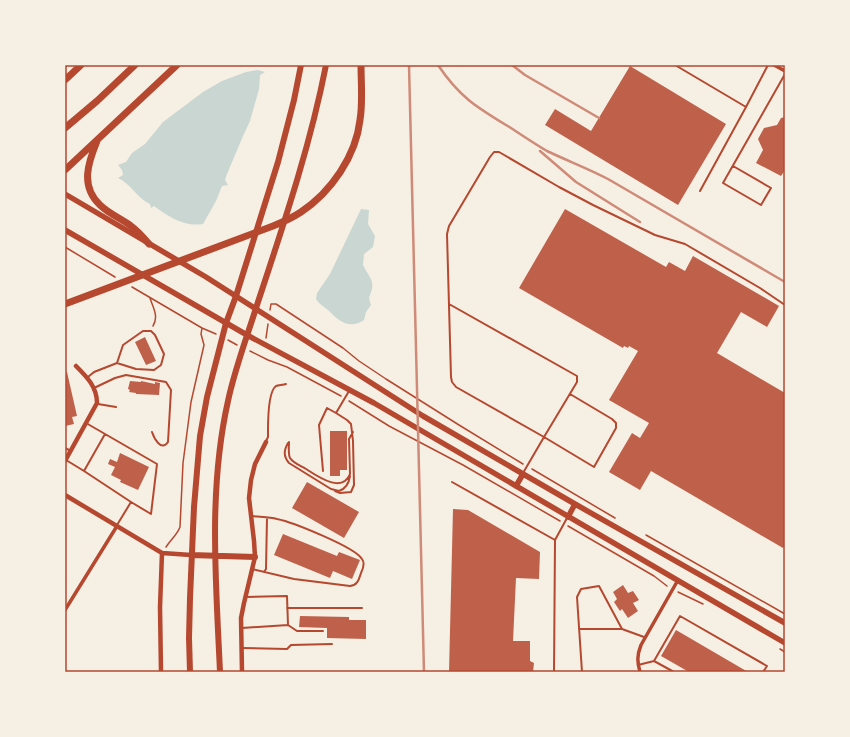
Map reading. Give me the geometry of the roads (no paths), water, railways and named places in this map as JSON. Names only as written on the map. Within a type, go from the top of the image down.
[{"type":"highway","points":[[65,80],[81,65]]},
{"type":"highway","points":[[65,128],[97,101],[135,65]]},
{"type":"highway","points":[[65,170],[178,65]]},
{"type":"highway","points":[[190,672],[189,638],[191,555],[200,436],[206,397],[226,323],[236,296],[278,162],[294,100],[301,65]]},
{"type":"highway","points":[[220,672],[215,510],[218,456],[228,401],[247,335],[302,165],[326,65]]},
{"type":"highway","points":[[65,304],[286,220],[301,212],[316,200],[339,174],[356,140],[360,121],[361,65]]},
{"type":"highway","points":[[99,138],[89,161],[88,179],[91,193],[101,206],[133,227],[149,244]]},
{"type":"highway","points":[[191,555],[255,557]]},
{"type":"main road","points":[[65,194],[206,277],[417,412],[575,504],[785,623]]},
{"type":"main road","points":[[65,230],[247,335],[350,390],[785,643]]},
{"type":"main road","points":[[516,486],[523,474]]},
{"type":"main road","points":[[568,517],[575,504]]},
{"type":"street","points":[[774,65],[785,73]]},
{"type":"street","points":[[65,461],[97,404],[97,396],[94,388],[88,378],[76,366]]},
{"type":"street","points":[[242,672],[241,618],[255,557],[249,498],[254,464],[266,442]]},
{"type":"street","points":[[65,495],[162,553],[191,555]]},
{"type":"street","points":[[65,610],[117,526]]},
{"type":"street","points":[[161,672],[160,607],[162,553]]},
{"type":"street","points":[[640,672],[638,665],[638,654],[644,637],[678,580]]},
{"type":"lane","points":[[674,65],[746,107]]},
{"type":"lane","points":[[700,191],[768,65]]},
{"type":"lane","points":[[733,166],[771,188],[761,205],[723,183],[785,73]]},
{"type":"lane","points":[[570,394],[612,419],[616,423],[616,428],[594,467],[456,387],[452,382],[447,234],[449,226],[494,152],[499,152],[559,187],[655,235],[685,244],[760,288],[785,305]]},
{"type":"lane","points":[[449,304],[577,376],[577,382],[523,474]]},
{"type":"lane","points":[[88,378],[94,372],[117,363],[136,369],[154,370],[161,365],[164,354],[156,335],[143,331],[139,333],[124,345],[117,363]]},
{"type":"lane","points":[[94,388],[115,378],[126,375],[166,382],[171,390],[168,442],[166,445],[162,446],[159,444],[154,438],[152,432]]},
{"type":"lane","points":[[266,442],[268,437],[272,391],[276,386],[286,384]]},
{"type":"lane","points":[[336,413],[350,390]]},
{"type":"lane","points":[[97,404],[116,407]]},
{"type":"lane","points":[[323,471],[319,425],[327,408],[352,424],[354,485],[351,492],[340,493],[335,491],[289,463],[285,455],[285,450],[289,442],[291,460],[320,477],[331,482],[341,482],[348,478],[350,474]]},
{"type":"lane","points":[[65,461],[84,471],[130,502],[151,514],[157,464],[86,424]]},
{"type":"lane","points":[[335,491],[339,491],[346,486],[350,479],[349,439],[353,432]]},
{"type":"lane","points":[[84,471],[105,434]]},
{"type":"lane","points":[[65,448],[70,451]]},
{"type":"lane","points":[[452,482],[555,540]]},
{"type":"lane","points":[[117,526],[130,502]]},
{"type":"lane","points":[[250,516],[277,519],[304,528],[356,552],[364,562],[358,582],[354,585],[294,579],[252,569]]},
{"type":"lane","points":[[554,672],[555,540],[568,517]]},
{"type":"lane","points":[[264,572],[266,569],[267,518]]},
{"type":"lane","points":[[582,672],[577,597],[581,589],[599,586],[622,629]]},
{"type":"lane","points":[[245,597],[286,596],[288,624]]},
{"type":"lane","points":[[287,608],[362,608]]},
{"type":"lane","points":[[654,661],[680,616],[766,666],[763,672]]},
{"type":"lane","points":[[241,628],[288,624],[297,631],[323,631]]},
{"type":"lane","points":[[579,629],[622,629],[644,637]]},
{"type":"lane","points":[[241,648],[287,649],[291,644],[332,644]]},
{"type":"lane","points":[[638,665],[654,661],[674,672]]},
{"type":"railway","points":[[409,65],[424,672]]},
{"type":"railway","points":[[438,65],[454,86],[470,101],[538,146],[608,179],[785,282]]},
{"type":"railway","points":[[512,65],[525,75],[599,118]]},
{"type":"railway","points":[[540,151],[576,182],[640,222]]}]
